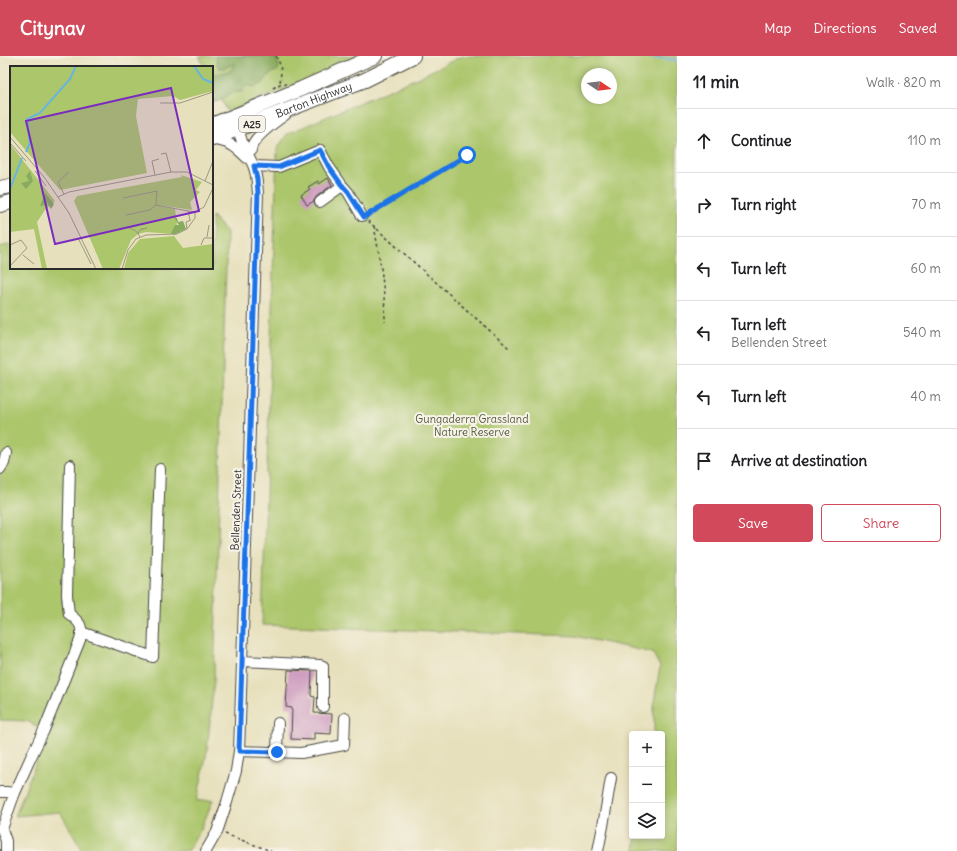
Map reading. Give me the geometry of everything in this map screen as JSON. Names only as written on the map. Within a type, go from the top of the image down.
[{"type":"highway","name":"Barton Highway","points":[[213,125],[308,86],[374,56]]},
{"type":"highway","name":"Barton Highway","points":[[213,140],[365,80],[413,56]]},
{"type":"highway","points":[[213,125],[232,124],[240,128],[254,108]]},
{"type":"highway","points":[[0,188],[10,186]]},
{"type":"highway","points":[[0,205],[10,202]]},
{"type":"street","points":[[251,150],[257,138],[292,109]]},
{"type":"street","name":"Bellenden Street","points":[[206,851],[217,832],[227,802],[236,771],[239,751],[258,193],[257,179],[251,150],[246,134],[240,128]]},
{"type":"street","name":"Bellenden Street","points":[[240,128],[240,136],[253,164]]},
{"type":"street","points":[[213,140],[230,144],[238,149],[253,164],[279,167],[320,150],[329,167],[348,192],[362,216]]},
{"type":"street","points":[[320,202],[342,186]]},
{"type":"street","points":[[0,469],[4,463],[6,453]]},
{"type":"street","points":[[6,851],[6,841],[1,829],[14,795],[44,730],[80,640],[82,631],[77,620],[69,614],[67,595],[70,466]]},
{"type":"street","points":[[81,632],[153,657],[160,469]]},
{"type":"street","points":[[243,661],[323,666],[323,707]]},
{"type":"street","points":[[239,751],[301,753],[344,745],[344,718]]},
{"type":"street","points":[[277,752],[278,723]]},
{"type":"street","points":[[598,851],[611,778]]},
{"type":"street","points":[[0,792],[8,792],[14,795]]},
{"type":"path","points":[[276,56],[281,64],[280,84]]},
{"type":"path","points":[[467,155],[364,217],[509,348]]},
{"type":"path","points":[[374,226],[380,256],[385,301],[385,322]]},
{"type":"path","points":[[217,832],[271,851]]},
{"type":"green space","points":[[199,56],[359,56],[302,82],[228,112],[213,83],[213,66],[204,66]]},
{"type":"green space","points":[[216,56],[270,56],[276,59],[279,65],[278,70],[270,74],[262,84],[253,87],[246,85],[242,92],[229,94],[222,100],[213,103],[213,75],[230,71],[235,63],[225,68],[219,68]]},
{"type":"green space","name":"Gungaderra Grassland Nature Reserve","points":[[462,56],[677,56],[677,851],[634,851],[636,839],[665,839],[665,731],[654,731],[654,702],[660,667],[653,653],[575,636],[262,625],[277,149],[287,134],[417,78]]},
{"type":"green space","points":[[213,217],[227,232],[214,680],[207,751],[197,801],[213,800],[201,829],[187,851],[83,851],[60,812],[15,816],[83,642],[41,729],[27,721],[0,720],[0,247],[10,244],[10,269],[213,269]]},
{"type":"building","points":[[328,178],[332,185],[316,197],[314,201],[307,205],[301,195],[310,189],[308,187],[318,181],[319,184]]},
{"type":"building","points":[[288,670],[312,671],[311,696],[315,697],[314,713],[332,714],[331,734],[314,733],[314,740],[291,739],[292,708],[286,707]]},
{"type":"waterway","points":[[636,56],[677,60]]},
{"type":"route","points":[[277,752],[239,751],[258,193],[254,166],[279,167],[320,150],[329,167],[348,192],[364,217],[467,155]]}]
